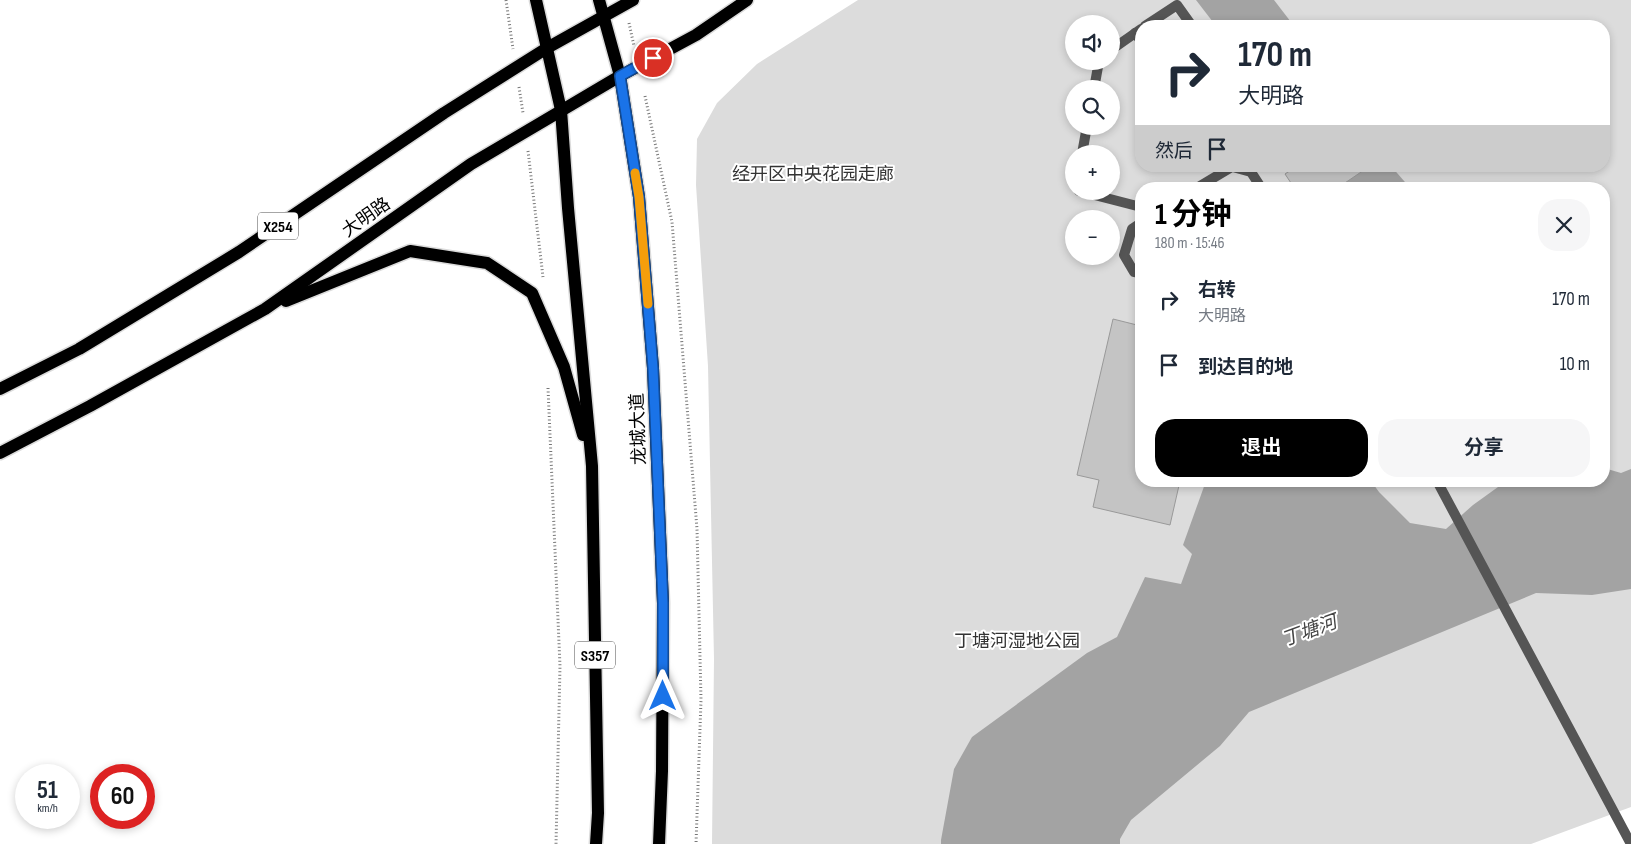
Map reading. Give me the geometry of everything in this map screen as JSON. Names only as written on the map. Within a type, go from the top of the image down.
[{"type":"main road","name":"S357","points":[[536,0],[561,110],[568,208],[592,466],[598,813],[596,844]]},
{"type":"main road","name":"龙城大道","points":[[598,0],[620,76],[639,197],[654,378],[663,603],[662,771],[659,844]]},
{"type":"main road","name":"大明路","points":[[0,453],[90,406],[265,309],[470,164],[620,76],[696,35],[746,0]]},
{"type":"main road","name":"X254","points":[[0,389],[79,349],[239,252],[444,113],[547,48],[629,2]]},
{"type":"main road","points":[[265,309],[410,251],[487,263],[532,293],[564,367],[592,466]]},
{"type":"lane","points":[[1154,20],[1177,5],[1188,20]]},
{"type":"lane","points":[[1120,45],[1135,36]]},
{"type":"lane","points":[[1206,182],[1221,172]]},
{"type":"lane","points":[[1114,200],[1135,205]]},
{"type":"lane","points":[[1135,226],[1132,228],[1124,255],[1135,272]]},
{"type":"lane","points":[[1440,487],[1631,844]]},
{"type":"path","points":[[506,0],[543,278]]},
{"type":"path","points":[[629,2],[638,66],[672,222],[697,529],[701,700],[696,844]]},
{"type":"path","points":[[548,384],[560,666],[556,844]]},
{"type":"green space","name":"丁塘河湿地公园","points":[[858,0],[1631,0],[1631,807],[1531,844],[712,844],[714,659],[708,366],[696,185],[697,139],[717,103],[757,64]]},
{"type":"water","points":[[1196,0],[1274,0],[1289,20],[1211,20]]},
{"type":"water","points":[[1340,172],[1396,172],[1405,182],[1346,182]]},
{"type":"water","name":"丁塘河","points":[[1631,469],[1631,589],[1592,595],[1536,593],[1249,712],[1220,746],[1131,820],[1120,839],[1120,844],[941,844],[954,769],[972,737],[1087,653],[1117,637],[1145,577],[1181,584],[1192,554],[1183,545],[1204,487],[1375,487],[1410,523],[1446,529],[1473,505],[1498,487],[1610,487],[1610,470],[1621,473]]},
{"type":"building","points":[[1288,172],[1361,172],[1346,182],[1290,182],[1285,174]]},
{"type":"building","points":[[1113,319],[1135,324],[1135,487],[1179,487],[1170,525],[1093,507],[1099,480],[1077,475]]},
{"type":"slow traffic","points":[[635,173],[639,197],[648,304]]},
{"type":"route","points":[[653,58],[620,76],[639,197],[653,368],[663,603],[663,696]]},
{"type":"park label","name":"经开区中央花园走廊","points":[[813,174]]}]
